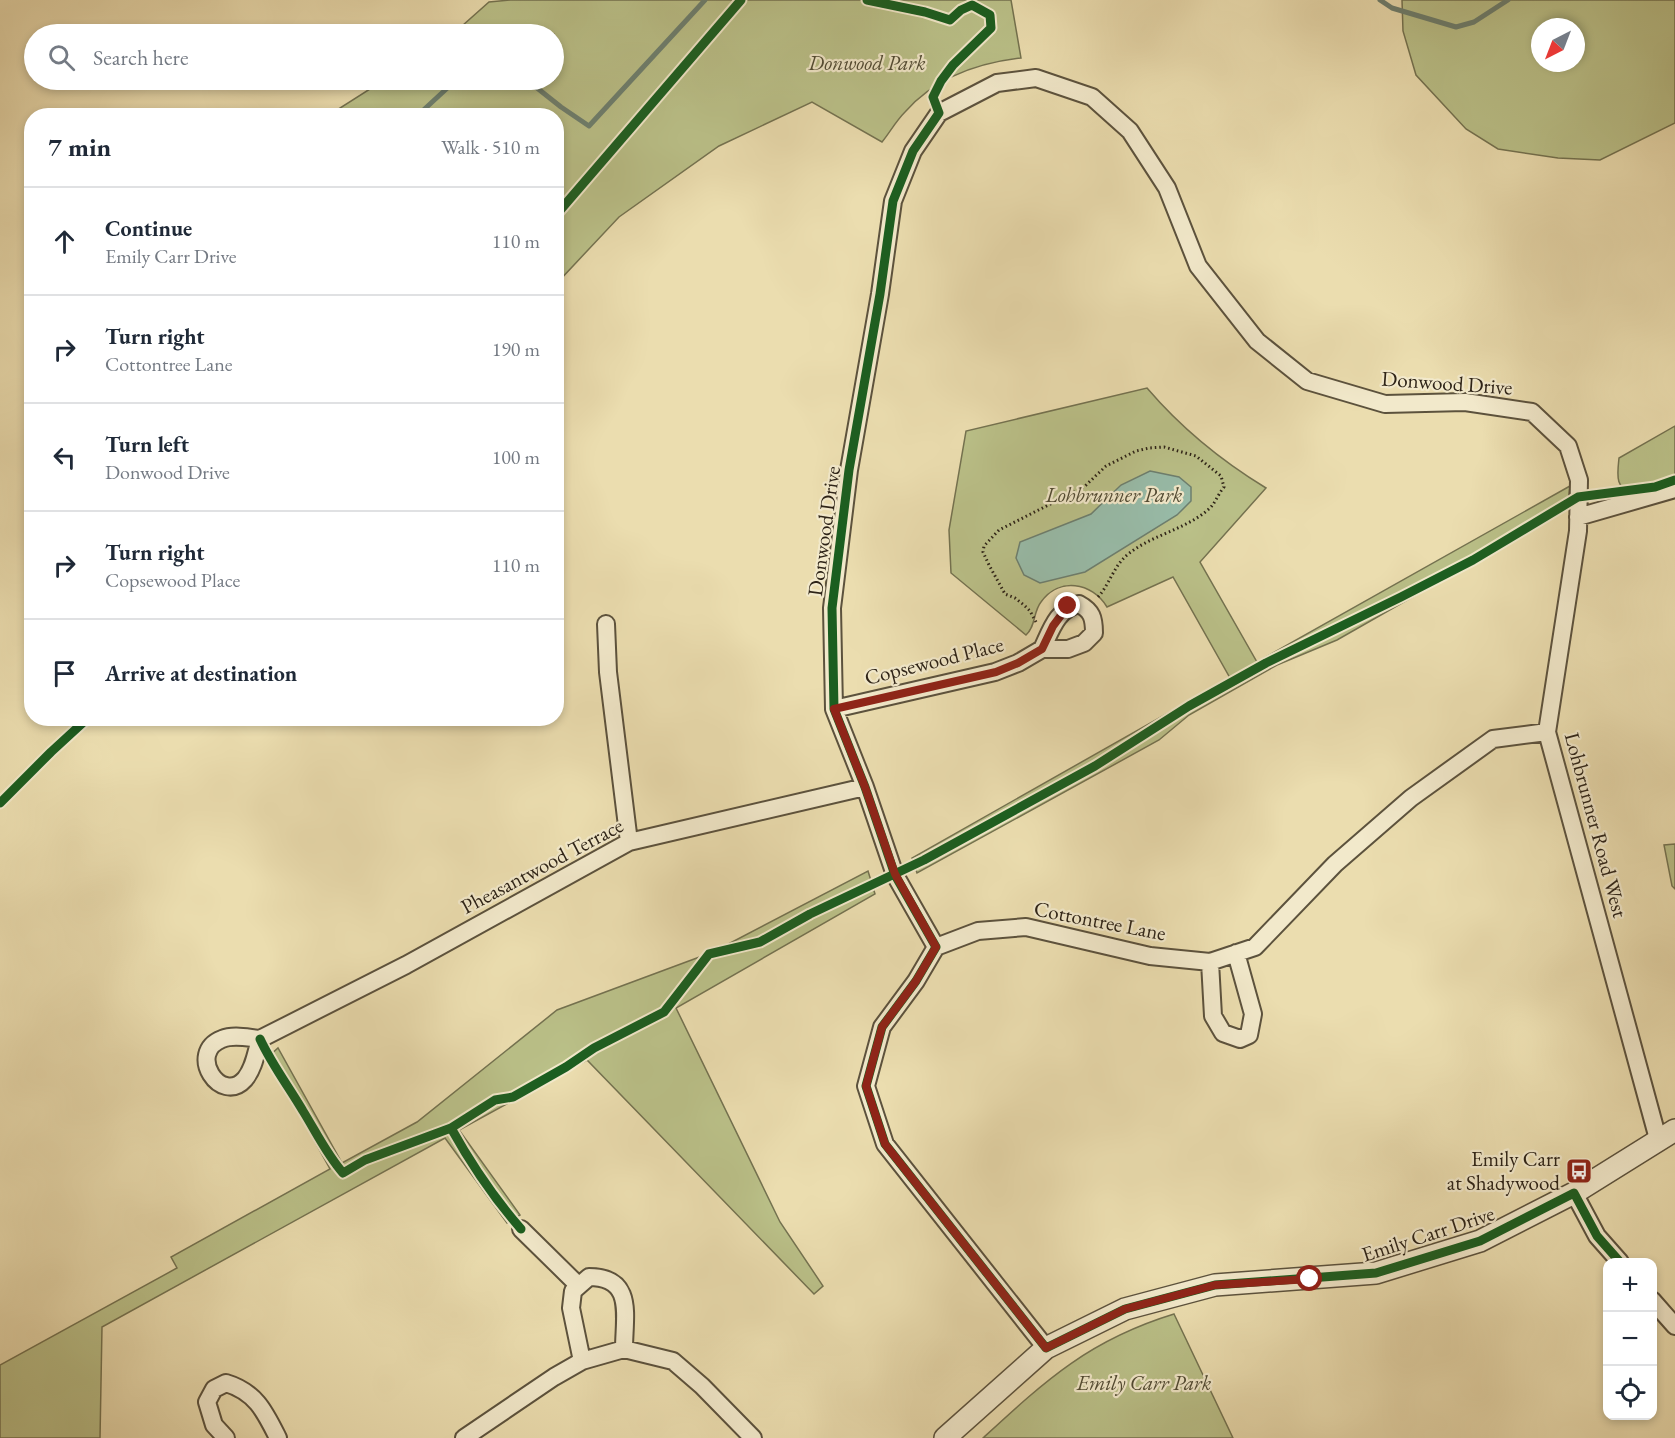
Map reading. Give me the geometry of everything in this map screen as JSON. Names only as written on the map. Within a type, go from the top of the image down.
[{"type":"street","name":"Donwood Drive","points":[[936,947],[895,874],[865,787],[834,709],[831,608],[849,470],[880,294],[893,201],[913,151],[939,113],[997,83],[1036,78],[1092,97],[1131,131],[1167,188],[1198,266],[1257,341],[1307,381],[1384,404],[1465,402],[1532,412],[1568,446],[1578,480],[1578,517]]},
{"type":"street","points":[[1578,517],[1675,489]]},
{"type":"street","name":"Lohbrunner Road West","points":[[1578,517],[1578,531],[1547,732],[1666,1134]]},
{"type":"street","points":[[1042,649],[1049,632],[1068,606],[1079,604],[1088,609]]},
{"type":"street","name":"Copsewood Place","points":[[834,709],[996,672],[1042,649],[1068,649],[1084,643],[1094,633],[1094,619],[1088,609]]},
{"type":"street","points":[[606,624],[608,672],[629,842]]},
{"type":"street","name":"Cottontree Lane","points":[[936,947],[978,931],[1026,927],[1150,956],[1210,962],[1236,953],[1255,946],[1335,864],[1411,798],[1493,739],[1547,732]]},
{"type":"street","name":"Pheasantwood Terrace","points":[[260,1039],[406,965],[629,842],[865,787]]},
{"type":"street","points":[[936,947],[916,981],[882,1027],[866,1086],[885,1144],[1046,1348]]},
{"type":"street","points":[[1210,962],[1213,1016],[1223,1033],[1240,1039],[1249,1035],[1253,1014],[1236,953]]},
{"type":"street","name":"Emily Carr Drive","points":[[945,1438],[1046,1348],[1125,1309],[1215,1285],[1376,1273],[1480,1241],[1574,1193],[1666,1134]]},
{"type":"street","points":[[1574,1193],[1597,1236],[1616,1258]]},
{"type":"street","points":[[521,1229],[578,1285]]},
{"type":"street","points":[[582,1361],[571,1308],[573,1291],[589,1277],[601,1277],[612,1281],[621,1289],[625,1301],[624,1349]]},
{"type":"street","points":[[1657,1305],[1675,1326]]},
{"type":"street","points":[[464,1438],[554,1377],[582,1361],[624,1349],[673,1361],[702,1386],[753,1438]]},
{"type":"street","points":[[226,1438],[214,1425],[207,1402],[214,1389],[226,1383],[242,1388],[263,1408],[278,1438]]},
{"type":"path","points":[[867,0],[925,12],[950,20],[961,10],[972,5],[990,15],[991,28],[953,65],[941,81],[933,97],[939,113]]},
{"type":"path","points":[[1049,632],[1035,622],[1024,605],[1005,594],[988,565],[983,552],[984,546],[999,530],[1084,487],[1106,466],[1136,451],[1164,447],[1196,456],[1221,476],[1224,487],[1214,504],[1189,522],[1132,551],[1124,558],[1106,589],[1088,609]]},
{"type":"green space","name":"Donwood Park","points":[[510,0],[1011,0],[1021,58],[973,68],[943,81],[917,100],[882,142],[812,102],[719,146],[619,217],[564,276],[564,108],[340,108],[368,90],[564,90],[564,24],[464,24],[489,2]]},
{"type":"green space","points":[[1402,0],[1675,0],[1675,123],[1600,160],[1558,158],[1498,149],[1466,129],[1416,75],[1403,31]]},
{"type":"green space","name":"Lohbrunner Park","points":[[1147,388],[1202,443],[1266,488],[1200,562],[1257,662],[1570,486],[1567,509],[1337,640],[1277,665],[1189,715],[1159,740],[917,873],[912,858],[1230,678],[1173,577],[1107,607],[1093,592],[1084,588],[1066,586],[1057,589],[1041,602],[1026,635],[951,573],[949,530],[966,431]]},
{"type":"green space","points":[[1675,426],[1675,484],[1634,496],[1628,493],[1620,485],[1619,458]]},
{"type":"green space","points":[[1675,844],[1675,889],[1672,886],[1664,845]]},
{"type":"green space","points":[[868,871],[875,894],[676,1008],[780,1222],[823,1286],[814,1294],[587,1060],[459,1130],[520,1215],[507,1223],[445,1138],[102,1327],[100,1438],[0,1438],[0,1365],[177,1268],[171,1257],[330,1169],[268,1057],[278,1048],[342,1163],[417,1122],[557,1010],[713,952]]},
{"type":"green space","name":"Emily Carr Park","points":[[1174,1314],[1233,1438],[983,1438],[1049,1380],[1093,1349],[1144,1324]]},
{"type":"shaded area","points":[[1150,471],[1179,477],[1191,487],[1191,501],[1177,515],[1085,572],[1040,583],[1024,575],[1016,558],[1020,542],[1091,514],[1121,485]]},
{"type":"waterway","points":[[564,109],[589,126],[705,0]]},
{"type":"waterway","points":[[1380,0],[1392,8],[1456,27],[1474,22],[1508,0]]},
{"type":"waterway","points":[[426,108],[445,90]]},
{"type":"waterway","points":[[540,90],[562,108]]},
{"type":"cycle path","points":[[564,206],[741,0]]},
{"type":"cycle path","points":[[867,0],[925,12],[950,20],[961,10],[972,5],[990,15],[991,28],[953,65],[941,81],[933,97],[939,113],[913,151],[893,201],[880,294],[849,470],[832,608],[834,709],[865,787],[895,875],[936,947],[916,981],[882,1027],[866,1086],[885,1144],[1046,1348],[1125,1309],[1215,1285],[1376,1273],[1480,1241],[1574,1193],[1597,1236],[1616,1258]]},
{"type":"cycle path","points":[[260,1039],[327,1151],[343,1173],[365,1160],[451,1128],[495,1100],[513,1097],[594,1048],[664,1012],[709,954],[760,942],[810,914],[924,860],[1095,766],[1189,706],[1266,663],[1473,560],[1578,497],[1655,487],[1675,480]]},
{"type":"cycle path","points":[[0,803],[79,726]]},
{"type":"cycle path","points":[[451,1128],[483,1180],[521,1229]]},
{"type":"place","name":"Emily Carr at Shadywood","points":[[1579,1171]]},
{"type":"route","points":[[1068,606],[1053,626],[1042,649],[1018,663],[996,672],[834,709],[865,787],[895,874],[936,947],[916,981],[882,1027],[866,1086],[885,1144],[1046,1348],[1125,1309],[1215,1285],[1310,1279]]}]
